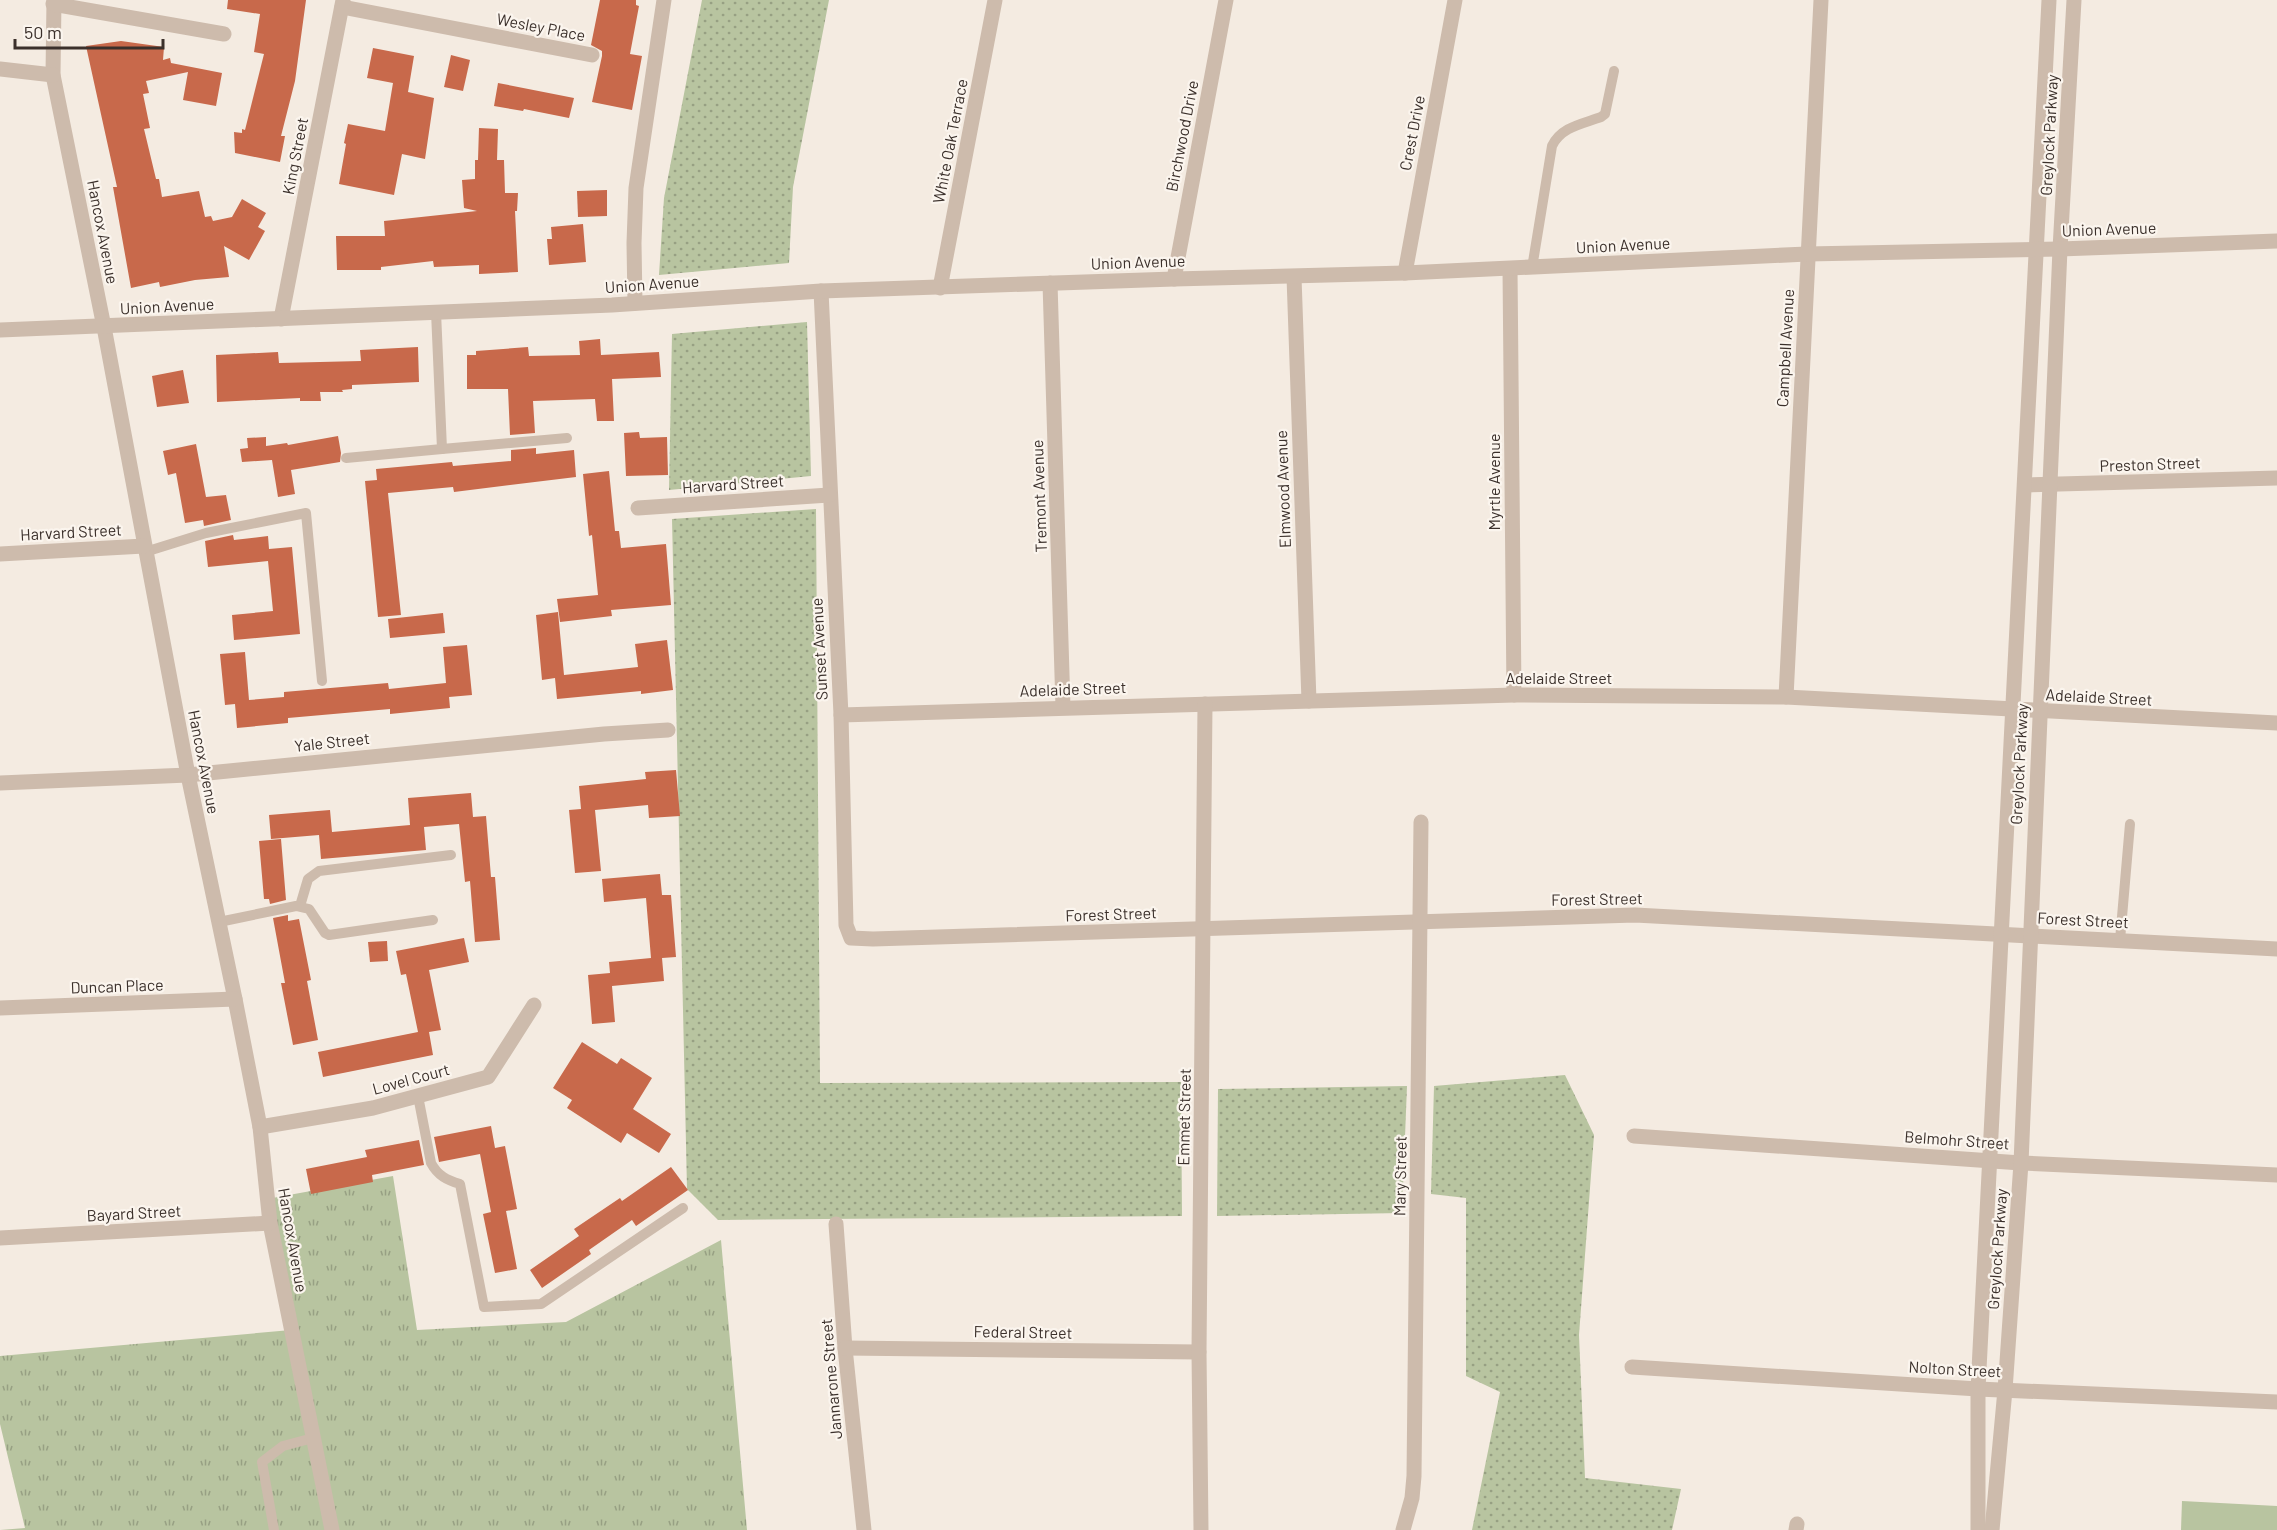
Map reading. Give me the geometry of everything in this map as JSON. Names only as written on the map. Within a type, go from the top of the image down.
[{"type":"street","points":[[635,303],[636,188],[664,0]]},
{"type":"street","name":"White Oak Terrace","points":[[940,288],[995,0]]},
{"type":"street","name":"Birchwood Drive","points":[[1174,279],[1226,0]]},
{"type":"street","name":"Crest Drive","points":[[1405,273],[1455,0]]},
{"type":"street","name":"Campbell Avenue","points":[[1786,697],[1821,0]]},
{"type":"street","name":"Greylock Parkway","points":[[1978,1530],[1978,1389],[2049,0]]},
{"type":"street","name":"Greylock Parkway","points":[[1992,1530],[2005,1390],[2021,1163],[2060,249],[2074,0]]},
{"type":"street","points":[[53,2],[224,34]]},
{"type":"street","name":"Hancox Avenue","points":[[53,2],[53,75],[104,327],[188,775],[236,999],[260,1127],[270,1223],[332,1530]]},
{"type":"street","name":"Wesley Place","points":[[343,4],[592,55]]},
{"type":"street","name":"King Street","points":[[281,319],[343,4]]},
{"type":"street","points":[[0,69],[53,75]]},
{"type":"street","name":"Union Avenue","points":[[0,330],[635,303],[821,291],[1405,273],[1807,254],[2060,249],[2277,241]]},
{"type":"street","name":"Myrtle Avenue","points":[[1510,269],[1514,695]]},
{"type":"street","name":"Elmwood Avenue","points":[[1294,276],[1309,701]]},
{"type":"street","name":"Tremont Avenue","points":[[1050,283],[1063,707]]},
{"type":"street","name":"Sunset Avenue","points":[[821,291],[841,715],[846,925],[851,938],[917,938]]},
{"type":"street","name":"Preston Street","points":[[2025,485],[2277,478]]},
{"type":"street","name":"Harvard Street","points":[[638,508],[829,495]]},
{"type":"street","name":"Harvard Street","points":[[0,554],[145,549]]},
{"type":"street","name":"Adelaide Street","points":[[841,715],[1514,695],[1786,697],[2277,723]]},
{"type":"street","name":"Emmet Street","points":[[1201,1530],[1204,704]]},
{"type":"street","name":"Yale Street","points":[[0,783],[188,775],[604,734],[668,730]]},
{"type":"street","name":"Mary Street","points":[[1403,1530],[1412,1498],[1414,1476],[1421,822]]},
{"type":"street","name":"Forest Street","points":[[917,938],[1635,915],[2277,949]]},
{"type":"street","name":"Duncan Place","points":[[0,1008],[236,999]]},
{"type":"street","name":"Lovel Court","points":[[260,1127],[373,1108],[488,1077],[534,1005]]},
{"type":"street","name":"Belmohr Street","points":[[1634,1136],[2021,1163],[2277,1175]]},
{"type":"street","name":"Bayard Street","points":[[0,1238],[270,1223]]},
{"type":"street","name":"Jannarone Street","points":[[836,1224],[845,1348],[864,1530]]},
{"type":"street","name":"Federal Street","points":[[845,1348],[1200,1352]]},
{"type":"street","name":"Nolton Street","points":[[1632,1367],[1978,1389],[2277,1402]]},
{"type":"lane","points":[[1532,268],[1552,146],[1556,137],[1564,131],[1605,114],[1614,71]]},
{"type":"lane","points":[[436,312],[442,449]]},
{"type":"lane","points":[[346,458],[567,438]]},
{"type":"lane","points":[[145,549],[206,533],[306,513],[322,681]]},
{"type":"lane","points":[[2120,940],[2130,824]]},
{"type":"lane","points":[[300,906],[308,879],[319,871],[451,855]]},
{"type":"lane","points":[[219,922],[300,906],[309,909],[328,935],[433,920]]},
{"type":"lane","points":[[418,1096],[431,1163],[435,1171],[447,1180],[460,1184],[484,1307],[541,1304],[683,1208]]},
{"type":"lane","points":[[274,1530],[262,1462],[283,1446],[313,1438]]},
{"type":"green space","points":[[702,0],[829,0],[793,187],[789,263],[659,275],[664,198]]},
{"type":"green space","points":[[807,322],[811,476],[669,490],[672,334]]},
{"type":"green space","points":[[816,509],[820,1083],[1181,1082],[1182,1216],[718,1220],[687,1189],[672,519]]},
{"type":"green space","points":[[1565,1075],[1594,1135],[1579,1335],[1585,1478],[1681,1489],[1672,1530],[1472,1530],[1500,1392],[1466,1376],[1466,1198],[1431,1194],[1434,1086]]},
{"type":"green space","points":[[1407,1086],[1402,1213],[1217,1216],[1218,1089]]},
{"type":"green space","points":[[393,1176],[417,1330],[566,1322],[721,1240],[747,1530],[0,1530],[25,1528],[0,1424],[0,1356],[291,1330],[267,1199]]},
{"type":"green space","points":[[2182,1501],[2277,1506],[2277,1530],[2181,1530]]},
{"type":"building","points":[[228,0],[306,0],[295,81],[281,136],[285,136],[280,162],[235,153],[234,132],[242,133],[242,129],[245,130],[264,54],[254,52],[260,14],[227,9]]},
{"type":"building","points":[[600,0],[636,0],[636,5],[639,6],[630,54],[642,56],[632,110],[592,102],[602,56],[602,51],[591,45]]},
{"type":"building","points":[[121,41],[164,47],[163,60],[170,58],[171,63],[222,73],[216,106],[183,100],[188,72],[146,81],[149,93],[143,94],[150,128],[144,129],[162,197],[199,191],[205,217],[211,216],[213,221],[232,217],[242,199],[266,213],[258,227],[265,231],[249,260],[224,246],[229,277],[195,280],[160,287],[159,282],[131,288],[113,187],[117,187],[86,46]]},
{"type":"building","points":[[373,48],[414,56],[408,92],[434,98],[425,159],[402,154],[394,195],[339,184],[348,124],[385,131],[393,83],[367,78]]},
{"type":"building","points":[[451,55],[470,60],[463,91],[444,87]]},
{"type":"building","points":[[498,83],[574,98],[569,118],[494,106]]},
{"type":"building","points":[[479,128],[498,129],[497,160],[504,160],[505,193],[518,193],[517,211],[515,211],[518,272],[479,274],[479,265],[434,267],[433,261],[381,267],[381,270],[337,270],[336,236],[385,236],[384,221],[477,211],[464,208],[462,180],[475,179]]},
{"type":"building","points":[[607,190],[607,216],[578,217],[577,191]]},
{"type":"building","points":[[583,224],[586,262],[549,265],[547,239],[552,239],[551,227]]},
{"type":"building","points":[[600,339],[601,355],[659,352],[661,377],[612,379],[614,421],[597,421],[595,399],[533,401],[535,433],[510,435],[508,389],[467,389],[467,355],[476,355],[476,351],[528,347],[529,356],[580,355],[579,341]]},
{"type":"building","points":[[418,347],[419,382],[352,385],[352,389],[342,390],[343,392],[320,392],[321,401],[300,401],[300,398],[217,402],[216,355],[278,352],[279,363],[361,361],[360,350]]},
{"type":"building","points":[[183,370],[189,403],[157,407],[152,376]]},
{"type":"building","points":[[639,432],[640,438],[667,437],[668,475],[626,476],[624,433]]},
{"type":"building","points":[[338,436],[340,462],[291,470],[295,494],[278,497],[272,460],[242,462],[240,449],[248,448],[247,438],[266,437],[266,446],[287,443],[288,445]]},
{"type":"building","points":[[196,444],[206,497],[226,495],[231,520],[204,526],[203,520],[185,523],[176,473],[168,475],[163,451]]},
{"type":"building","points":[[536,448],[536,454],[574,450],[576,477],[454,492],[453,487],[388,493],[401,615],[378,617],[365,481],[377,480],[376,469],[452,462],[453,466],[511,461],[511,450]]},
{"type":"building","points":[[609,471],[615,531],[619,531],[621,548],[666,544],[671,605],[611,610],[612,616],[560,622],[557,599],[598,595],[583,474]]},
{"type":"building","points":[[233,535],[234,540],[268,536],[269,549],[292,547],[300,634],[234,640],[232,615],[273,611],[268,561],[208,567],[205,541]]},
{"type":"building","points":[[558,612],[564,675],[638,667],[635,644],[667,640],[673,690],[557,699],[555,678],[542,680],[536,615]]},
{"type":"building","points":[[443,613],[445,633],[390,638],[388,619]]},
{"type":"building","points":[[467,645],[472,695],[449,697],[450,708],[390,714],[390,709],[288,718],[288,723],[237,728],[235,704],[225,705],[220,654],[245,652],[249,700],[284,697],[284,692],[388,683],[389,689],[446,683],[443,647]]},
{"type":"building","points":[[676,770],[680,816],[649,818],[648,805],[595,810],[601,871],[575,873],[569,810],[581,809],[579,786],[646,779],[645,772]]},
{"type":"building","points":[[471,793],[473,817],[486,816],[491,877],[495,877],[500,940],[475,942],[470,881],[465,882],[459,824],[424,827],[426,850],[321,859],[319,835],[271,839],[269,815],[330,810],[332,832],[410,825],[408,798]]},
{"type":"building","points":[[281,839],[286,900],[270,904],[269,899],[264,899],[259,841]]},
{"type":"building","points":[[660,874],[662,895],[671,895],[676,957],[662,958],[664,981],[612,986],[615,1022],[592,1024],[588,975],[610,973],[609,962],[651,958],[646,898],[604,902],[602,879]]},
{"type":"building","points":[[288,915],[288,921],[299,919],[311,980],[307,981],[318,1040],[293,1045],[281,983],[285,983],[273,918]]},
{"type":"building","points":[[464,938],[469,962],[429,970],[441,1030],[429,1032],[433,1055],[323,1077],[318,1052],[418,1032],[406,974],[401,975],[396,951]]},
{"type":"building","points":[[387,941],[388,961],[370,962],[368,942]]},
{"type":"building","points":[[582,1042],[617,1064],[621,1058],[652,1078],[633,1109],[671,1134],[659,1153],[627,1133],[621,1143],[567,1108],[572,1100],[553,1088]]},
{"type":"building","points":[[491,1126],[495,1148],[505,1146],[517,1209],[506,1211],[517,1269],[495,1273],[483,1214],[491,1212],[480,1154],[439,1162],[434,1137]]},
{"type":"building","points":[[419,1140],[424,1165],[372,1175],[373,1182],[311,1194],[306,1169],[367,1157],[365,1150]]},
{"type":"building","points":[[671,1167],[688,1190],[636,1226],[632,1220],[589,1250],[591,1254],[542,1288],[530,1270],[579,1236],[574,1229],[620,1198],[622,1201]]}]
